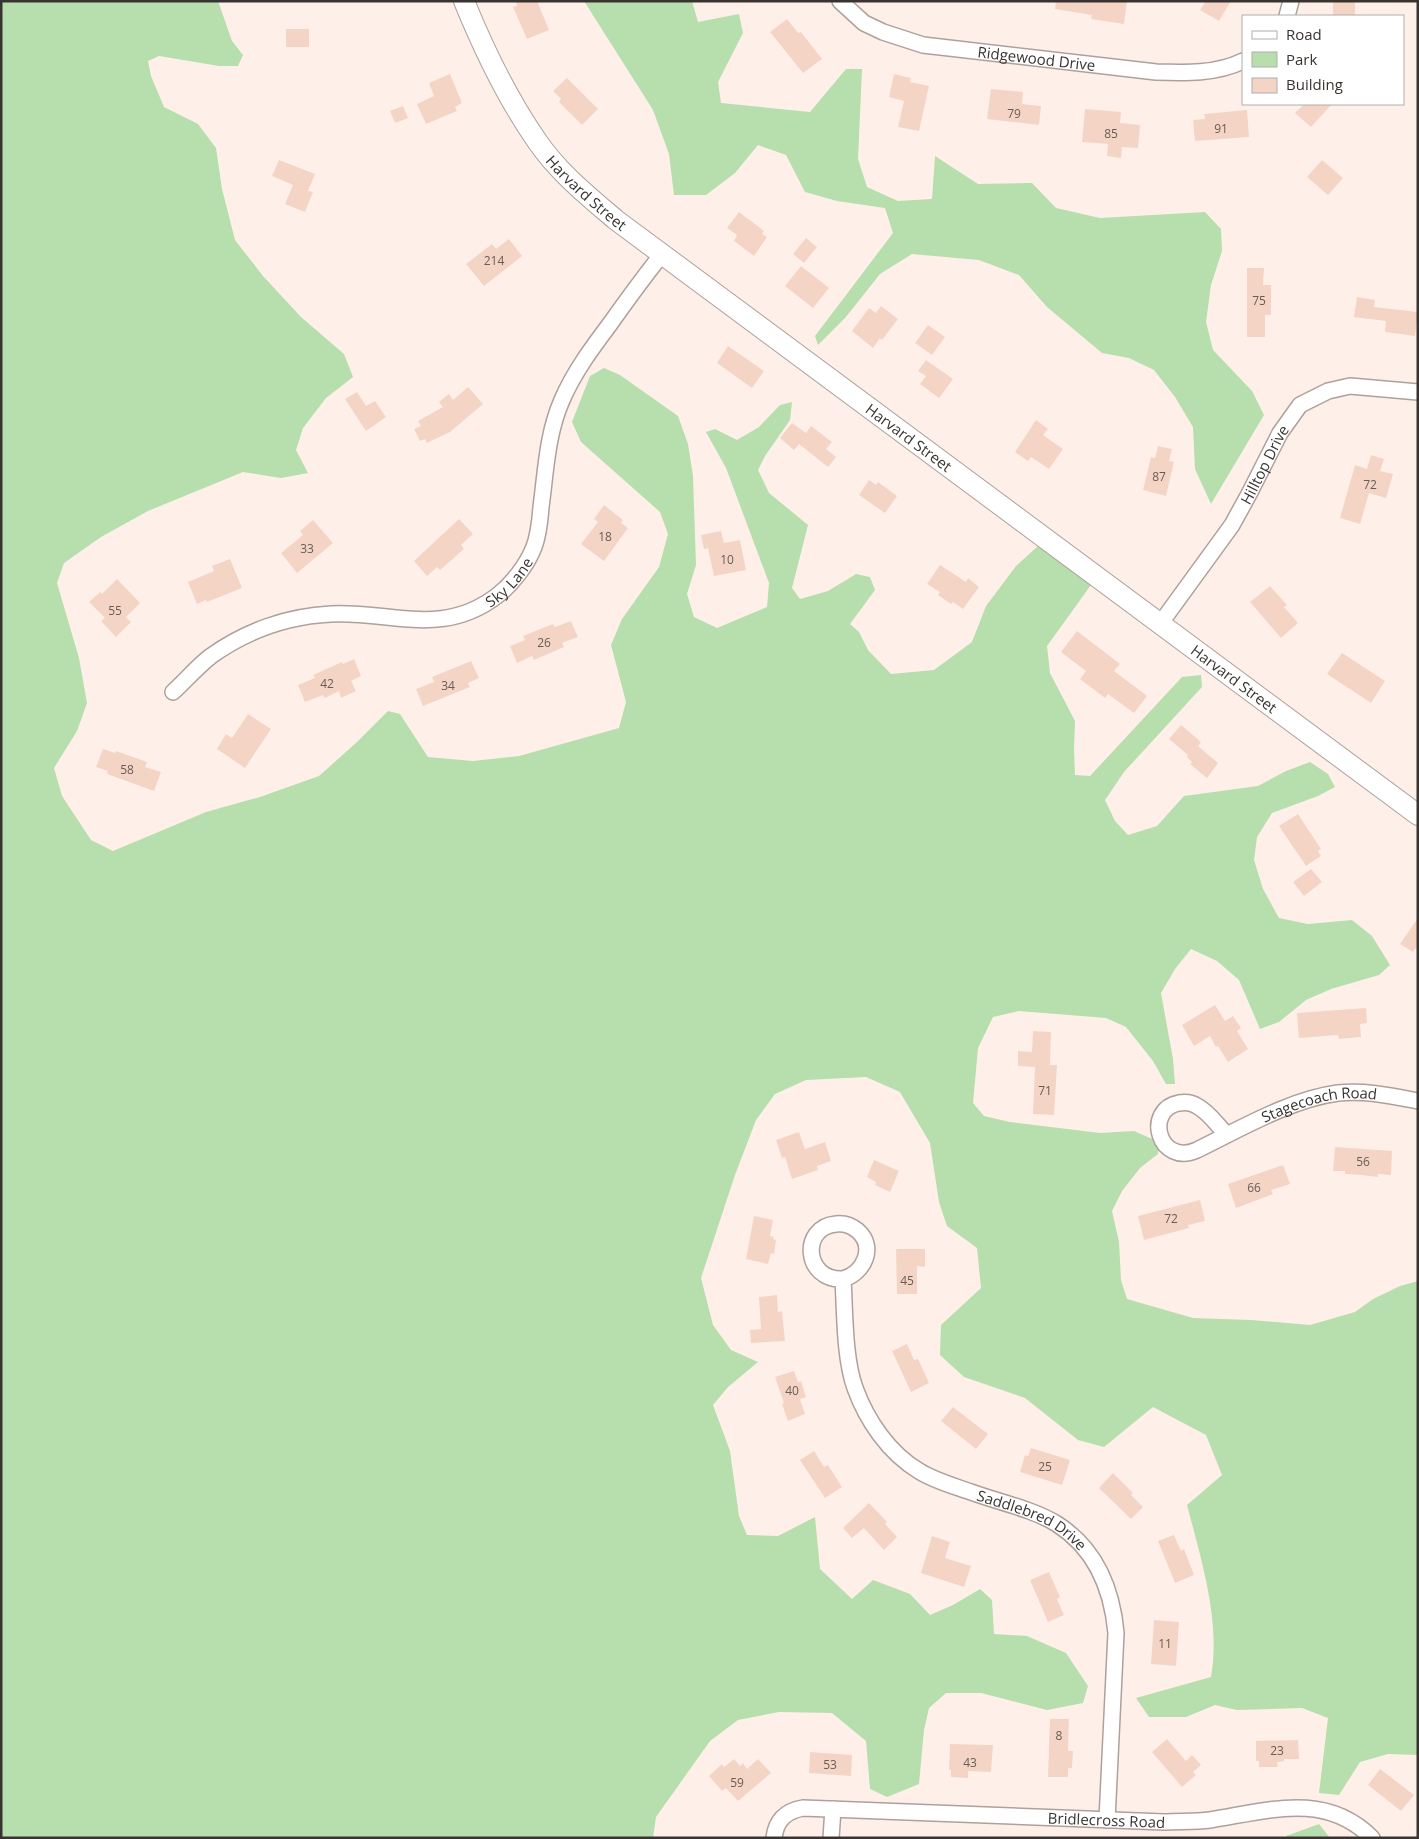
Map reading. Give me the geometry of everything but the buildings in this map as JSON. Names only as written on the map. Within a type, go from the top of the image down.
[{"type":"main road","name":"Harvard Street","points":[[464,1],[498,77],[537,142],[572,182],[616,220],[1418,815]]},
{"type":"street","name":"Ridgewood Drive","points":[[840,1],[864,22],[883,32],[903,40],[943,48],[1170,73],[1215,70],[1242,61]]},
{"type":"street","points":[[1287,15],[1291,1]]},
{"type":"street","name":"Sky Lane","points":[[173,692],[210,657],[253,632],[277,624],[329,614],[442,620],[463,615],[482,606],[500,593],[515,578],[534,548],[538,532],[549,440],[554,420],[571,380],[583,360],[662,254]]},
{"type":"street","name":"Hilltop Drive","points":[[1160,624],[1232,525],[1280,433],[1300,405],[1328,391],[1350,386],[1418,392]]},
{"type":"street","name":"Stagecoach Road","points":[[1228,1135],[1295,1105],[1338,1093],[1379,1094],[1418,1101]]},
{"type":"street","name":"Saddlebred Drive","points":[[843,1279],[848,1359],[854,1386],[869,1417],[892,1449],[910,1465],[931,1477],[1056,1523],[1089,1552],[1101,1571],[1114,1612],[1116,1633],[1107,1820]]},
{"type":"street","name":"Bridlecross Road","points":[[774,1838],[780,1820],[786,1814],[803,1808],[1164,1822],[1208,1820],[1305,1807],[1347,1818],[1372,1838]]},
{"type":"street","points":[[832,1810],[832,1838]]},
{"type":"green space","points":[[1,1],[218,1],[232,41],[243,55],[238,66],[219,66],[159,56],[148,61],[151,76],[164,107],[198,124],[216,148],[222,189],[235,240],[263,276],[301,317],[344,354],[353,377],[326,398],[303,428],[296,450],[308,473],[281,478],[243,472],[148,511],[101,537],[64,563],[57,583],[79,658],[87,703],[77,731],[54,768],[62,796],[91,840],[113,851],[206,812],[260,797],[319,776],[388,711],[400,714],[428,757],[473,761],[519,756],[619,728],[626,702],[611,645],[622,619],[659,567],[668,534],[660,512],[581,442],[572,422],[590,376],[604,368],[620,375],[678,416],[688,444],[693,476],[696,565],[687,594],[694,617],[717,628],[767,607],[769,583],[726,468],[706,432],[715,429],[737,440],[759,427],[780,405],[792,402],[790,420],[765,456],[758,470],[769,493],[808,525],[792,588],[800,599],[828,591],[856,574],[870,577],[875,590],[850,624],[859,632],[868,650],[891,674],[934,670],[972,642],[986,606],[1016,566],[1038,546],[1091,585],[1047,646],[1050,673],[1075,721],[1075,775],[1090,776],[1182,677],[1201,675],[1202,687],[1124,772],[1105,800],[1115,821],[1128,835],[1157,826],[1184,796],[1258,786],[1286,771],[1310,762],[1328,774],[1335,787],[1318,796],[1272,813],[1257,837],[1254,860],[1263,889],[1279,918],[1308,924],[1352,920],[1372,936],[1390,965],[1379,975],[1331,989],[1306,1000],[1279,1022],[1260,1029],[1239,980],[1217,961],[1191,949],[1175,969],[1161,993],[1173,1059],[1175,1084],[1166,1084],[1153,1061],[1126,1027],[1106,1018],[1019,1011],[993,1017],[978,1048],[973,1103],[984,1116],[1010,1122],[1100,1133],[1134,1131],[1159,1142],[1158,1154],[1140,1168],[1122,1191],[1112,1211],[1119,1242],[1121,1280],[1127,1299],[1193,1318],[1310,1325],[1355,1312],[1373,1299],[1400,1286],[1418,1281],[1418,1755],[1388,1754],[1360,1762],[1339,1795],[1319,1793],[1328,1718],[1302,1708],[1237,1710],[1215,1705],[1186,1717],[1149,1717],[1136,1698],[1211,1677],[1213,1634],[1208,1590],[1187,1505],[1222,1475],[1206,1435],[1153,1407],[1104,1447],[1078,1440],[1025,1398],[964,1377],[940,1355],[941,1325],[981,1288],[977,1248],[947,1226],[939,1202],[930,1143],[900,1092],[866,1077],[806,1080],[775,1094],[756,1120],[735,1175],[701,1278],[713,1325],[731,1350],[758,1362],[728,1387],[713,1405],[730,1451],[739,1516],[747,1535],[778,1536],[815,1517],[820,1569],[852,1599],[873,1580],[910,1594],[930,1615],[953,1605],[980,1589],[992,1600],[994,1634],[1027,1636],[1066,1653],[1088,1686],[1083,1703],[1047,1710],[981,1693],[946,1693],[929,1708],[924,1730],[919,1784],[887,1797],[870,1789],[866,1741],[832,1713],[779,1712],[738,1720],[710,1741],[656,1817],[653,1838],[1,1838]]},
{"type":"green space","points":[[584,1],[692,1],[698,22],[739,14],[743,33],[718,82],[721,103],[810,112],[846,69],[862,69],[858,159],[867,187],[898,201],[932,199],[935,156],[978,184],[1032,183],[1056,208],[1100,218],[1205,212],[1221,229],[1222,251],[1211,285],[1206,322],[1213,350],[1252,391],[1264,415],[1211,504],[1195,469],[1193,427],[1175,397],[1154,370],[1129,358],[1102,353],[1047,307],[1019,275],[979,260],[912,254],[880,274],[845,318],[818,345],[815,336],[893,233],[885,208],[837,201],[805,192],[786,155],[758,145],[735,173],[706,195],[674,195],[669,154],[653,110]]},
{"type":"green space","points":[[1319,1824],[1330,1838],[1286,1838],[1286,1836]]}]
